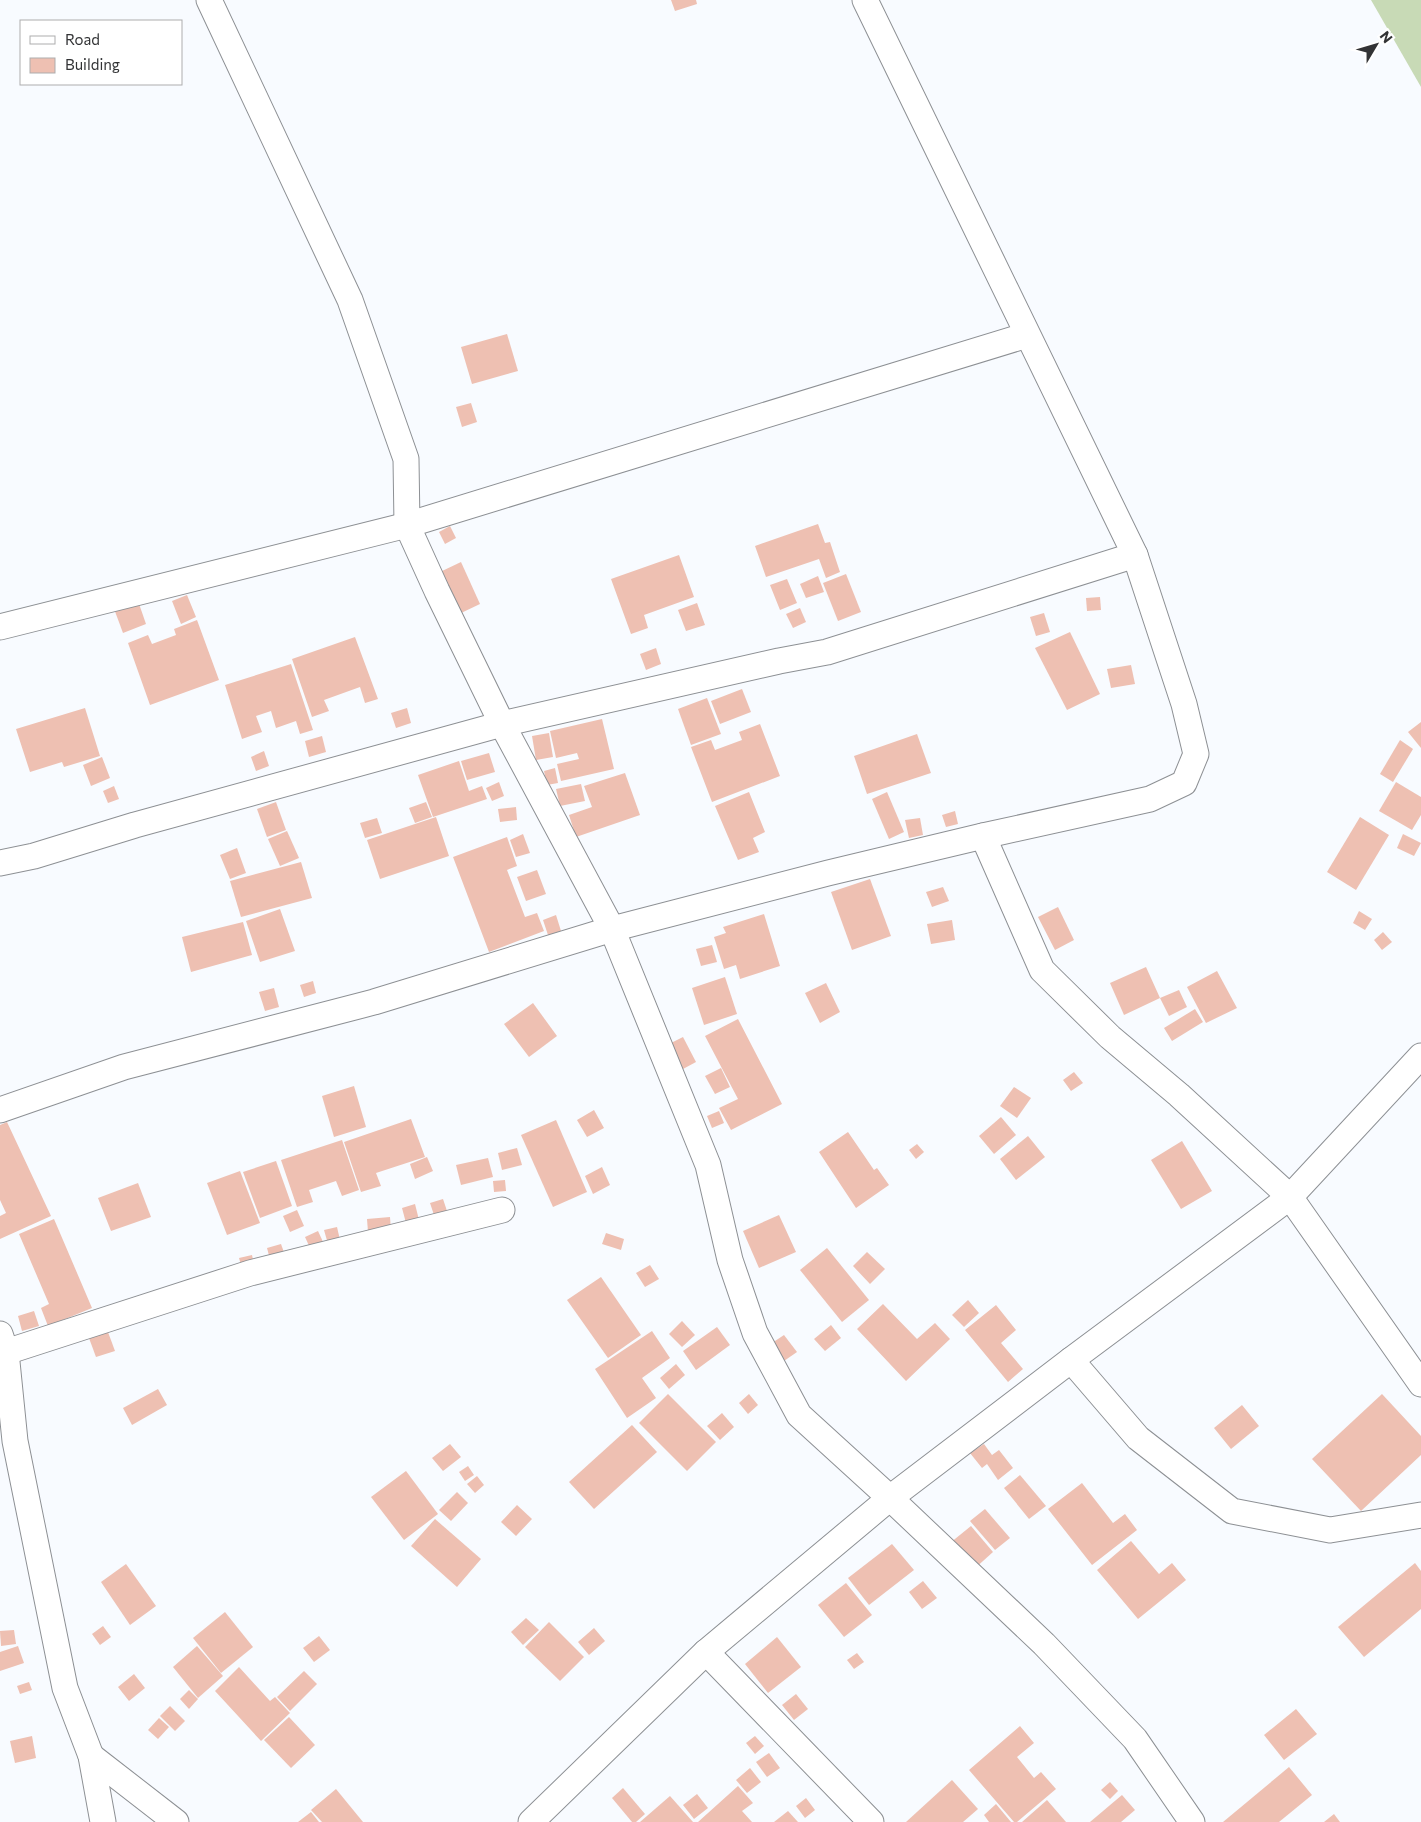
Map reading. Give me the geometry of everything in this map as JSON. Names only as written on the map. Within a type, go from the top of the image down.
[{"type":"street","points":[[209,0],[350,300],[406,459],[407,526],[502,724],[612,929],[708,1165],[730,1260],[756,1333],[799,1415],[890,1498],[1044,1644],[1135,1739],[1192,1822]]},
{"type":"street","points":[[0,1110],[124,1067],[374,1002],[612,929],[828,873],[1150,799],[1184,783],[1196,754],[1184,704],[1135,555],[865,0]]},
{"type":"street","points":[[0,627],[407,526],[1027,334]]},
{"type":"street","points":[[0,863],[34,856],[135,825],[502,724],[779,660],[827,652],[1135,555]]},
{"type":"street","points":[[983,836],[1042,970],[1110,1037],[1179,1095],[1290,1197],[1421,1384]]},
{"type":"street","points":[[546,1816],[706,1652],[890,1498],[1290,1197],[1421,1056]]},
{"type":"street","points":[[103,1822],[92,1756],[65,1688],[14,1441],[3,1343],[250,1272],[502,1210]]},
{"type":"street","points":[[1071,1360],[1138,1438],[1232,1511],[1330,1530],[1421,1515]]},
{"type":"street","points":[[706,1652],[871,1822]]},
{"type":"street","points":[[92,1756],[176,1822]]},
{"type":"green space","points":[[1371,0],[1421,0],[1421,87]]},
{"type":"building","points":[[671,0],[696,0],[697,4],[675,11]]},
{"type":"building","points":[[507,334],[518,371],[472,384],[461,347]]},
{"type":"building","points":[[471,403],[477,422],[462,427],[456,407]]},
{"type":"building","points":[[818,524],[825,543],[830,542],[840,572],[826,578],[819,559],[766,577],[755,546]]},
{"type":"building","points":[[450,526],[456,538],[445,544],[439,532]]},
{"type":"building","points":[[679,555],[694,597],[644,615],[648,628],[631,634],[611,579]]},
{"type":"building","points":[[461,562],[480,604],[459,614],[440,572]]},
{"type":"building","points":[[846,574],[861,612],[838,621],[823,583]]},
{"type":"building","points":[[818,576],[824,592],[806,598],[800,584]]},
{"type":"building","points":[[787,579],[797,603],[780,610],[770,585]]},
{"type":"building","points":[[187,595],[196,617],[181,624],[172,601]]},
{"type":"building","points":[[1100,597],[1101,610],[1087,611],[1086,598]]},
{"type":"building","points":[[137,598],[146,624],[123,633],[113,606]]},
{"type":"building","points":[[697,603],[705,625],[686,631],[678,610]]},
{"type":"building","points":[[800,608],[806,622],[793,628],[786,614]]},
{"type":"building","points":[[1044,613],[1050,632],[1036,636],[1030,617]]},
{"type":"building","points":[[197,620],[219,680],[150,705],[128,643],[148,635],[152,644],[176,635],[174,629]]},
{"type":"building","points":[[1070,632],[1100,694],[1067,710],[1035,648]]},
{"type":"building","points":[[355,637],[378,699],[365,703],[360,687],[324,700],[329,711],[312,717],[292,659]]},
{"type":"building","points":[[656,648],[661,664],[646,670],[640,654]]},
{"type":"building","points":[[291,664],[313,730],[300,734],[296,721],[276,728],[271,711],[256,716],[262,732],[242,739],[225,685]]},
{"type":"building","points":[[1131,665],[1135,684],[1111,688],[1107,669]]},
{"type":"building","points":[[742,689],[751,712],[720,724],[711,701]]},
{"type":"building","points":[[707,698],[721,734],[691,745],[678,709]]},
{"type":"building","points":[[85,708],[100,756],[64,767],[62,762],[30,772],[16,729]]},
{"type":"building","points":[[407,708],[411,723],[396,728],[391,713]]},
{"type":"building","points":[[602,719],[614,769],[561,781],[557,764],[579,759],[577,753],[556,758],[550,731]]},
{"type":"building","points":[[1421,722],[1421,748],[1408,732]]},
{"type":"building","points":[[760,724],[780,776],[712,802],[691,747],[711,740],[715,750],[742,740],[739,732]]},
{"type":"building","points":[[549,733],[553,757],[536,760],[532,736]]},
{"type":"building","points":[[917,734],[931,773],[867,794],[854,756]]},
{"type":"building","points":[[322,736],[326,752],[309,757],[305,741]]},
{"type":"building","points":[[1400,740],[1413,749],[1393,782],[1380,774]]},
{"type":"building","points":[[264,751],[269,766],[256,771],[251,757]]},
{"type":"building","points":[[489,753],[495,772],[467,780],[461,761]]},
{"type":"building","points":[[102,757],[110,778],[91,786],[83,765]]},
{"type":"building","points":[[459,761],[469,791],[482,786],[487,799],[433,817],[418,775]]},
{"type":"building","points":[[555,768],[558,783],[547,785],[544,771]]},
{"type":"building","points":[[625,773],[640,815],[576,837],[569,815],[592,807],[584,786]]},
{"type":"building","points":[[499,782],[504,796],[492,801],[486,788]]},
{"type":"building","points":[[1396,782],[1421,797],[1421,815],[1412,830],[1379,811]]},
{"type":"building","points":[[581,784],[585,801],[560,806],[556,789]]},
{"type":"building","points":[[114,786],[119,799],[108,803],[103,791]]},
{"type":"building","points":[[749,792],[765,832],[753,838],[759,852],[738,860],[715,806]]},
{"type":"building","points":[[887,792],[904,832],[889,839],[872,799]]},
{"type":"building","points":[[276,802],[286,830],[267,837],[257,809]]},
{"type":"building","points":[[426,802],[432,817],[415,823],[409,808]]},
{"type":"building","points":[[516,807],[517,820],[500,822],[498,809]]},
{"type":"building","points":[[955,811],[958,824],[946,827],[942,815]]},
{"type":"building","points":[[436,817],[449,856],[380,879],[367,840]]},
{"type":"building","points":[[1360,817],[1389,835],[1356,890],[1327,872]]},
{"type":"building","points":[[377,818],[382,833],[365,838],[360,823]]},
{"type":"building","points":[[920,818],[923,835],[909,838],[905,820]]},
{"type":"building","points":[[287,831],[299,858],[280,866],[268,839]]},
{"type":"building","points":[[523,834],[530,853],[516,857],[510,840]]},
{"type":"building","points":[[1403,834],[1421,843],[1414,856],[1397,848]]},
{"type":"building","points":[[507,837],[517,866],[507,870],[525,917],[537,913],[544,931],[489,952],[453,857]]},
{"type":"building","points":[[237,848],[246,873],[230,879],[220,855]]},
{"type":"building","points":[[301,862],[312,898],[241,917],[230,881]]},
{"type":"building","points":[[537,870],[546,894],[526,901],[517,877]]},
{"type":"building","points":[[870,879],[891,936],[852,950],[831,892]]},
{"type":"building","points":[[943,887],[949,901],[932,907],[926,892]]},
{"type":"building","points":[[1058,907],[1074,940],[1055,950],[1038,917]]},
{"type":"building","points":[[280,909],[295,951],[260,962],[246,921]]},
{"type":"building","points":[[1359,911],[1372,919],[1365,930],[1353,923]]},
{"type":"building","points":[[764,914],[780,966],[740,979],[736,965],[724,969],[714,937],[726,933],[723,927]]},
{"type":"building","points":[[556,915],[561,931],[548,935],[543,920]]},
{"type":"building","points":[[952,920],[955,940],[931,944],[927,924]]},
{"type":"building","points":[[243,922],[252,955],[191,972],[182,937]]},
{"type":"building","points":[[1383,932],[1392,942],[1382,950],[1374,940]]},
{"type":"building","points":[[712,945],[717,962],[701,966],[696,949]]},
{"type":"building","points":[[1146,967],[1160,998],[1124,1015],[1110,983]]},
{"type":"building","points":[[1217,971],[1237,1008],[1206,1023],[1187,987]]},
{"type":"building","points":[[725,977],[737,1014],[704,1025],[692,988]]},
{"type":"building","points":[[313,981],[316,993],[304,997],[300,985]]},
{"type":"building","points":[[826,983],[840,1012],[820,1023],[805,993]]},
{"type":"building","points":[[274,988],[279,1007],[265,1011],[259,992]]},
{"type":"building","points":[[1179,990],[1187,1007],[1169,1016],[1160,998]]},
{"type":"building","points":[[533,1003],[557,1036],[529,1057],[504,1024]]},
{"type":"building","points":[[1195,1009],[1203,1022],[1172,1041],[1164,1028]]},
{"type":"building","points":[[738,1019],[782,1104],[731,1130],[719,1108],[738,1099],[705,1036]]},
{"type":"building","points":[[683,1037],[696,1062],[683,1069],[669,1044]]},
{"type":"building","points":[[721,1068],[730,1087],[715,1094],[705,1076]]},
{"type":"building","points":[[1074,1072],[1083,1083],[1071,1091],[1063,1080]]},
{"type":"building","points":[[354,1086],[366,1127],[334,1137],[322,1096]]},
{"type":"building","points":[[1014,1087],[1031,1098],[1017,1118],[1000,1106]]},
{"type":"building","points":[[594,1110],[604,1128],[587,1137],[577,1120]]},
{"type":"building","points":[[719,1111],[724,1123],[712,1128],[707,1116]]},
{"type":"building","points":[[1001,1117],[1016,1135],[994,1154],[979,1136]]},
{"type":"building","points":[[411,1119],[425,1157],[376,1173],[381,1186],[361,1192],[344,1142]]},
{"type":"building","points":[[556,1120],[587,1192],[553,1207],[521,1135]]},
{"type":"building","points":[[7,1122],[51,1216],[0,1239],[0,1216],[6,1213],[0,1200],[0,1125]]},
{"type":"building","points":[[848,1132],[874,1170],[877,1168],[889,1185],[856,1208],[819,1152]]},
{"type":"building","points":[[1028,1136],[1045,1157],[1016,1180],[1000,1159]]},
{"type":"building","points":[[342,1140],[359,1190],[342,1196],[336,1181],[309,1190],[313,1202],[297,1207],[281,1160]]},
{"type":"building","points":[[1182,1141],[1212,1191],[1181,1209],[1151,1160]]},
{"type":"building","points":[[917,1144],[924,1152],[916,1159],[909,1150]]},
{"type":"building","points":[[517,1148],[522,1165],[502,1170],[498,1153]]},
{"type":"building","points":[[427,1157],[433,1171],[415,1179],[410,1164]]},
{"type":"building","points":[[488,1158],[493,1177],[461,1185],[456,1165]]},
{"type":"building","points":[[276,1161],[292,1206],[260,1218],[243,1172]]},
{"type":"building","points":[[602,1167],[610,1185],[593,1194],[585,1176]]},
{"type":"building","points":[[240,1171],[260,1223],[227,1235],[207,1183]]},
{"type":"building","points":[[505,1180],[506,1191],[494,1192],[493,1181]]},
{"type":"building","points":[[138,1183],[151,1217],[111,1231],[98,1198]]},
{"type":"building","points":[[443,1199],[447,1211],[434,1215],[430,1203]]},
{"type":"building","points":[[415,1204],[419,1220],[406,1223],[402,1208]]},
{"type":"building","points":[[297,1210],[304,1226],[290,1232],[283,1216]]},
{"type":"building","points":[[779,1215],[796,1252],[759,1268],[743,1231]]},
{"type":"building","points":[[390,1217],[391,1230],[368,1232],[367,1219]]},
{"type":"building","points":[[54,1219],[92,1308],[48,1326],[41,1308],[49,1304],[19,1234]]},
{"type":"building","points":[[337,1227],[340,1240],[328,1244],[324,1230]]},
{"type":"building","points":[[318,1231],[324,1244],[311,1250],[305,1237]]},
{"type":"building","points":[[606,1233],[624,1239],[621,1250],[602,1244]]},
{"type":"building","points":[[281,1244],[286,1258],[271,1263],[267,1248]]},
{"type":"building","points":[[827,1248],[869,1300],[842,1322],[800,1270]]},
{"type":"building","points":[[867,1252],[885,1269],[870,1284],[853,1266]]},
{"type":"building","points":[[252,1255],[255,1269],[243,1272],[239,1258]]},
{"type":"building","points":[[650,1265],[659,1279],[645,1287],[636,1273]]},
{"type":"building","points":[[601,1277],[641,1335],[608,1358],[567,1300]]},
{"type":"building","points":[[968,1300],[979,1313],[964,1327],[952,1315]]},
{"type":"building","points":[[883,1304],[917,1339],[935,1323],[950,1339],[906,1381],[857,1329]]},
{"type":"building","points":[[996,1305],[1016,1330],[1001,1343],[1023,1369],[1008,1382],[965,1330]]},
{"type":"building","points":[[34,1311],[39,1326],[22,1331],[18,1316]]},
{"type":"building","points":[[682,1321],[695,1335],[682,1347],[669,1334]]},
{"type":"building","points":[[105,1324],[115,1351],[96,1357],[86,1330]]},
{"type":"building","points":[[831,1325],[841,1338],[825,1351],[814,1339]]},
{"type":"building","points":[[717,1327],[730,1345],[696,1370],[683,1351]]},
{"type":"building","points":[[652,1331],[670,1358],[642,1378],[656,1398],[627,1418],[595,1369]]},
{"type":"building","points":[[784,1335],[797,1352],[784,1361],[772,1343]]},
{"type":"building","points":[[676,1364],[685,1375],[669,1389],[660,1378]]},
{"type":"building","points":[[158,1389],[167,1405],[132,1425],[123,1408]]},
{"type":"building","points":[[668,1394],[716,1442],[687,1471],[639,1423]]},
{"type":"building","points":[[749,1394],[758,1405],[748,1414],[739,1403]]},
{"type":"building","points":[[1382,1394],[1421,1436],[1421,1455],[1361,1511],[1312,1459]]},
{"type":"building","points":[[1242,1405],[1259,1426],[1231,1449],[1214,1428]]},
{"type":"building","points":[[722,1413],[734,1427],[720,1440],[707,1426]]},
{"type":"building","points":[[632,1425],[657,1452],[594,1509],[569,1482]]},
{"type":"building","points":[[450,1444],[461,1457],[443,1471],[432,1458]]},
{"type":"building","points":[[984,1444],[992,1455],[999,1450],[1013,1468],[998,1480],[987,1464],[982,1468],[970,1453]]},
{"type":"building","points":[[468,1466],[474,1475],[465,1481],[459,1472]]},
{"type":"building","points":[[406,1471],[438,1514],[404,1540],[371,1497]]},
{"type":"building","points":[[1020,1475],[1046,1506],[1029,1519],[1004,1488]]},
{"type":"building","points":[[477,1476],[484,1485],[475,1493],[467,1484]]},
{"type":"building","points":[[1082,1483],[1113,1523],[1125,1514],[1137,1530],[1092,1565],[1048,1509]]},
{"type":"building","points":[[457,1492],[468,1503],[451,1521],[439,1510]]},
{"type":"building","points":[[517,1505],[532,1519],[516,1536],[501,1522]]},
{"type":"building","points":[[985,1509],[1010,1538],[995,1550],[970,1521]]},
{"type":"building","points":[[435,1519],[481,1559],[457,1587],[411,1546]]},
{"type":"building","points":[[971,1526],[993,1552],[973,1570],[950,1543]]},
{"type":"building","points":[[1131,1541],[1159,1574],[1172,1563],[1186,1580],[1138,1619],[1097,1570]]},
{"type":"building","points":[[892,1544],[914,1570],[869,1605],[848,1578]]},
{"type":"building","points":[[1415,1563],[1421,1571],[1421,1609],[1364,1657],[1338,1627]]},
{"type":"building","points":[[126,1564],[156,1606],[130,1625],[101,1582]]},
{"type":"building","points":[[923,1581],[937,1598],[922,1609],[909,1592]]},
{"type":"building","points":[[846,1583],[872,1615],[844,1637],[818,1605]]},
{"type":"building","points":[[225,1612],[253,1647],[221,1673],[193,1638]]},
{"type":"building","points":[[526,1618],[539,1630],[523,1645],[511,1632]]},
{"type":"building","points":[[549,1622],[584,1657],[560,1681],[525,1647]]},
{"type":"building","points":[[103,1626],[111,1637],[100,1645],[92,1634]]},
{"type":"building","points":[[594,1628],[605,1641],[589,1655],[578,1642]]},
{"type":"building","points":[[14,1630],[16,1644],[1,1646],[0,1631]]},
{"type":"building","points":[[319,1636],[330,1650],[314,1662],[303,1648]]},
{"type":"building","points":[[777,1637],[801,1667],[768,1693],[745,1664]]},
{"type":"building","points":[[18,1646],[24,1663],[0,1671],[0,1652]]},
{"type":"building","points":[[197,1646],[223,1676],[198,1698],[173,1667]]},
{"type":"building","points":[[857,1653],[864,1662],[854,1669],[847,1660]]},
{"type":"building","points":[[239,1667],[270,1701],[275,1697],[290,1713],[261,1741],[215,1691]]},
{"type":"building","points":[[304,1671],[317,1684],[290,1711],[277,1697]]},
{"type":"building","points":[[134,1674],[145,1688],[129,1701],[118,1687]]},
{"type":"building","points":[[29,1682],[32,1690],[20,1694],[17,1686]]},
{"type":"building","points":[[189,1690],[198,1699],[189,1709],[180,1699]]},
{"type":"building","points":[[796,1694],[808,1709],[794,1720],[782,1705]]},
{"type":"building","points":[[170,1706],[185,1721],[175,1731],[160,1716]]},
{"type":"building","points":[[1296,1709],[1317,1734],[1284,1760],[1264,1735]]},
{"type":"building","points":[[289,1717],[315,1745],[291,1768],[264,1740]]},
{"type":"building","points":[[159,1718],[169,1727],[158,1739],[148,1730]]},
{"type":"building","points":[[1020,1726],[1034,1743],[1017,1757],[1034,1778],[1041,1772],[1056,1789],[1017,1822],[1014,1822],[969,1770]]},
{"type":"building","points":[[32,1736],[36,1758],[15,1763],[10,1741]]},
{"type":"building","points":[[755,1736],[764,1746],[755,1754],[746,1743]]},
{"type":"building","points":[[769,1753],[780,1768],[767,1777],[756,1762]]},
{"type":"building","points":[[1289,1767],[1312,1795],[1279,1822],[1223,1822]]},
{"type":"building","points":[[750,1768],[761,1782],[747,1793],[736,1780]]},
{"type":"building","points":[[952,1780],[978,1809],[963,1822],[906,1822]]},
{"type":"building","points":[[1110,1782],[1118,1791],[1110,1799],[1101,1790]]},
{"type":"building","points":[[738,1786],[753,1803],[742,1811],[752,1822],[698,1822]]},
{"type":"building","points":[[623,1788],[645,1814],[636,1822],[632,1822],[612,1798]]},
{"type":"building","points":[[336,1789],[363,1822],[322,1822],[311,1810]]},
{"type":"building","points":[[697,1794],[708,1808],[694,1819],[683,1805]]},
{"type":"building","points":[[1122,1795],[1135,1810],[1121,1822],[1090,1822]]},
{"type":"building","points":[[670,1796],[693,1822],[640,1822]]},
{"type":"building","points":[[806,1798],[815,1810],[805,1818],[796,1806]]},
{"type":"building","points":[[1047,1800],[1066,1822],[1022,1822]]},
{"type":"building","points":[[996,1804],[1011,1822],[989,1822],[984,1815]]},
{"type":"building","points":[[788,1811],[798,1822],[774,1822]]},
{"type":"building","points":[[311,1812],[319,1822],[298,1822]]},
{"type":"building","points":[[1334,1814],[1340,1822],[1324,1822]]}]
